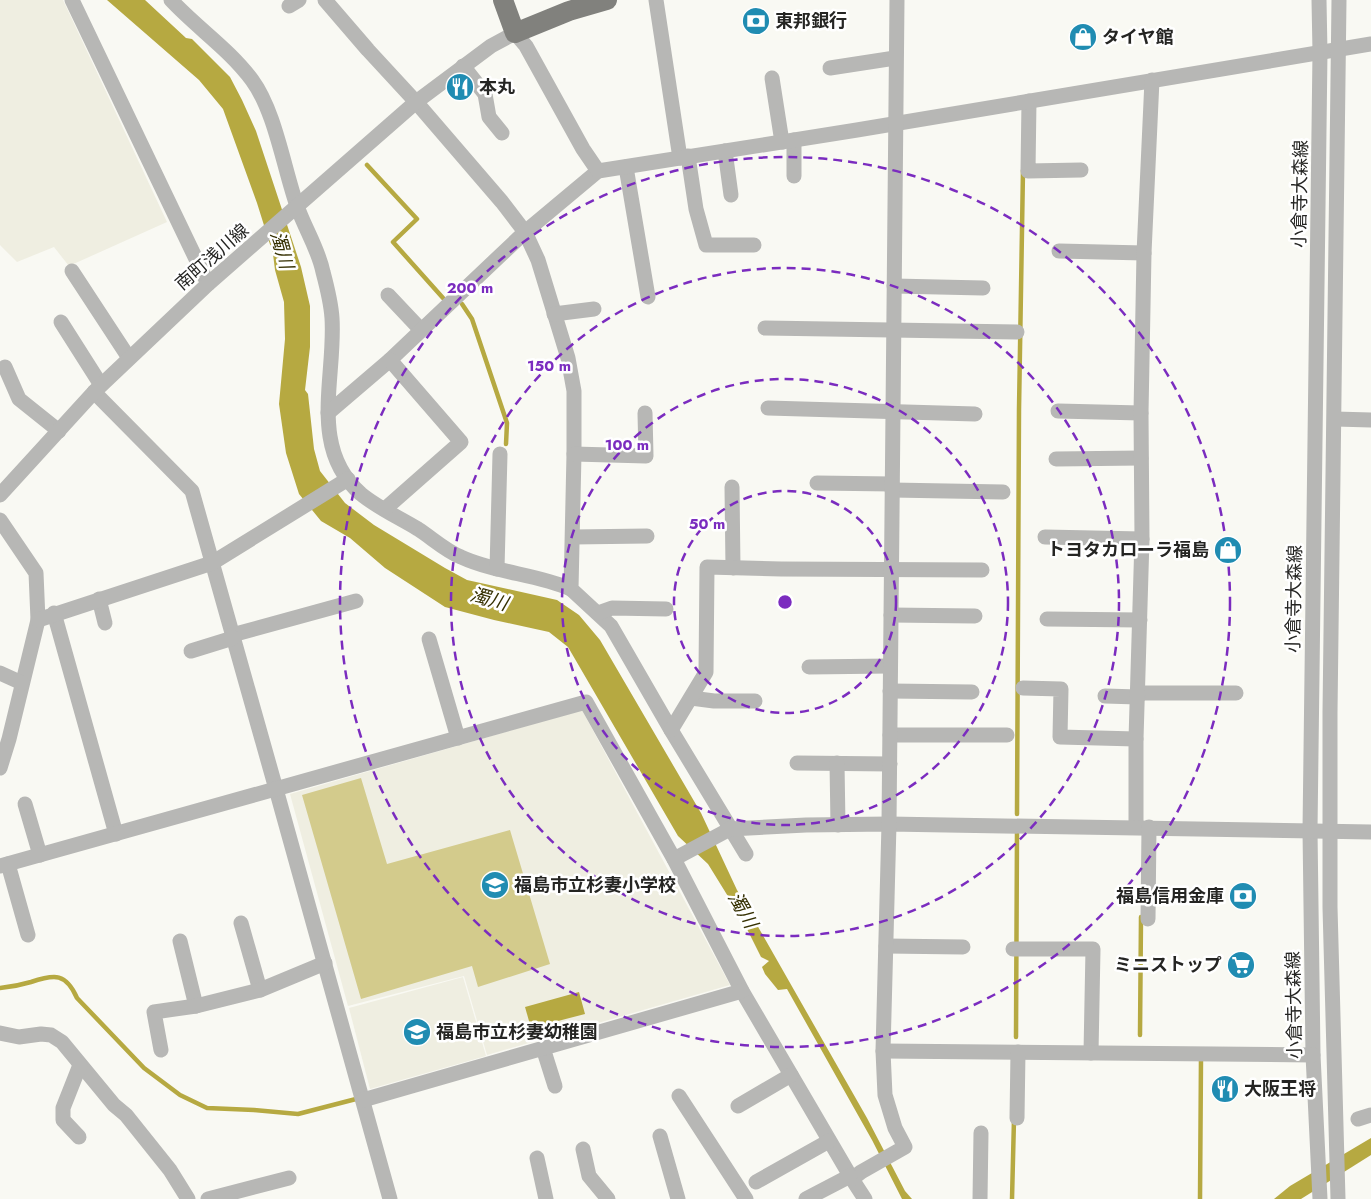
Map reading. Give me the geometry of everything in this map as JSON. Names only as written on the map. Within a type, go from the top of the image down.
[{"type":"main road","points":[[503,0],[515,33],[569,12],[607,0]]},
{"type":"street","points":[[72,0],[208,284]]},
{"type":"street","points":[[171,0],[229,53],[260,92],[274,128],[295,210],[315,245],[328,293],[332,319],[328,420],[336,460],[346,480],[361,494],[460,557],[521,576],[551,580],[571,589],[611,626],[746,854]]},
{"type":"street","points":[[325,0],[416,102],[525,232],[546,282],[568,358],[574,391],[571,589]]},
{"type":"street","points":[[656,0],[684,157],[706,245],[754,245]]},
{"type":"street","points":[[806,1199],[854,1176],[905,1147],[895,1128],[885,1095],[883,1051],[890,764],[897,0]]},
{"type":"street","name":"小倉寺大森線","points":[[1320,0],[1310,830],[1313,1055],[1320,1199]]},
{"type":"street","points":[[1338,1199],[1330,907],[1330,831],[1339,0]]},
{"type":"street","points":[[515,33],[526,46],[583,149],[598,171]]},
{"type":"street","name":"南町浅川線","points":[[2,489],[59,431],[97,388],[208,284],[295,210],[416,102],[491,46],[515,33]]},
{"type":"street","points":[[328,413],[390,360],[525,232],[598,171],[1371,44]]},
{"type":"street","points":[[830,68],[896,58]]},
{"type":"street","points":[[463,66],[485,94],[488,117],[502,133]]},
{"type":"street","points":[[772,78],[788,141],[794,176]]},
{"type":"street","points":[[1148,919],[1136,739],[1142,539],[1141,413],[1144,253],[1152,80]]},
{"type":"street","points":[[1029,101],[1028,171],[1081,170]]},
{"type":"street","points":[[725,151],[731,195]]},
{"type":"street","points":[[626,167],[648,297]]},
{"type":"street","points":[[1059,251],[1144,253]]},
{"type":"street","points":[[72,271],[129,358]]},
{"type":"street","points":[[894,286],[983,288]]},
{"type":"street","points":[[388,295],[421,330]]},
{"type":"street","points":[[554,314],[594,309]]},
{"type":"street","points":[[61,322],[97,388],[192,491],[390,1199]]},
{"type":"street","points":[[764,328],[1017,332]]},
{"type":"street","points":[[385,510],[461,442],[390,360]]},
{"type":"street","points":[[5,367],[20,398],[59,431]]},
{"type":"street","points":[[768,408],[975,414]]},
{"type":"street","points":[[1058,411],[1141,413]]},
{"type":"street","points":[[574,454],[646,456],[645,413]]},
{"type":"street","points":[[1335,419],[1371,420]]},
{"type":"street","points":[[497,569],[500,454]]},
{"type":"street","points":[[1056,459],[1141,458]]},
{"type":"street","points":[[38,620],[212,563],[346,480]]},
{"type":"street","points":[[817,483],[1003,492]]},
{"type":"street","points":[[732,487],[732,568]]},
{"type":"street","points":[[0,520],[36,573],[38,620],[0,768]]},
{"type":"street","points":[[573,537],[647,536]]},
{"type":"street","points":[[1045,537],[1142,539]]},
{"type":"street","points":[[671,730],[706,672],[707,567],[982,570]]},
{"type":"street","points":[[98,599],[105,624]]},
{"type":"street","points":[[191,651],[356,601]]},
{"type":"street","points":[[598,614],[612,608],[666,609]]},
{"type":"street","points":[[54,614],[116,834]]},
{"type":"street","points":[[891,615],[975,616]]},
{"type":"street","points":[[1047,619],[1140,620]]},
{"type":"street","points":[[429,638],[458,738]]},
{"type":"street","points":[[809,667],[890,666]]},
{"type":"street","points":[[0,673],[22,683]]},
{"type":"street","points":[[1023,688],[1060,690],[1060,737],[1136,739]]},
{"type":"street","points":[[890,691],[972,692]]},
{"type":"street","points":[[1105,696],[1236,693]]},
{"type":"street","points":[[691,698],[755,700]]},
{"type":"street","points":[[28,935],[4,865],[586,702],[674,859],[742,991],[829,1141],[854,1176],[865,1199]]},
{"type":"street","points":[[890,735],[1007,734]]},
{"type":"street","points":[[797,763],[890,764]]},
{"type":"street","points":[[837,764],[838,825]]},
{"type":"street","points":[[25,804],[40,855]]},
{"type":"street","points":[[674,859],[730,829],[889,824],[1371,832]]},
{"type":"street","points":[[241,923],[260,990]]},
{"type":"street","points":[[180,941],[196,1006]]},
{"type":"street","points":[[886,946],[963,947]]},
{"type":"street","points":[[1013,949],[1093,949],[1092,1053]]},
{"type":"street","points":[[161,1050],[154,1012],[196,1006],[260,990],[325,963]]},
{"type":"street","points":[[363,1100],[742,991]]},
{"type":"street","points":[[0,1032],[18,1037],[41,1034],[51,1035],[62,1042],[114,1105],[126,1115],[170,1170],[188,1199]]},
{"type":"street","points":[[543,1048],[555,1086]]},
{"type":"street","points":[[883,1051],[1313,1055]]},
{"type":"street","points":[[1017,1118],[1018,1052]]},
{"type":"street","points":[[79,1138],[63,1120],[63,1108],[80,1065]]},
{"type":"street","points":[[738,1106],[791,1075]]},
{"type":"street","points":[[679,1096],[746,1199]]},
{"type":"street","points":[[980,1199],[982,1133]]},
{"type":"street","points":[[660,1136],[678,1199]]},
{"type":"street","points":[[756,1182],[829,1141]]},
{"type":"street","points":[[583,1149],[590,1176],[608,1199]]},
{"type":"street","points":[[537,1158],[546,1199]]},
{"type":"street","points":[[208,1199],[288,1178]]},
{"type":"shaded area","points":[[0,0],[63,0],[167,222],[69,266],[54,247],[17,262],[0,245]]},
{"type":"shaded area","name":"福島市立杉妻小学校","points":[[582,710],[730,985],[487,1055],[464,976],[348,1006],[290,794]]},
{"type":"shaded area","points":[[361,778],[387,864],[510,830],[550,964],[478,987],[472,966],[361,999],[302,795]]},
{"type":"shaded area","name":"福島市立杉妻幼稚園","points":[[463,977],[486,1056],[370,1089],[349,1008]]},
{"type":"water","name":"濁川","points":[[107,0],[145,0],[186,38],[192,39],[230,77],[242,100],[256,131],[301,267],[310,306],[310,347],[305,390],[308,394],[314,449],[320,471],[345,503],[374,525],[445,568],[467,580],[557,600],[579,615],[600,640],[701,813],[737,890],[867,1118],[905,1191],[912,1199],[902,1199],[872,1140],[787,989],[778,990],[765,974],[762,967],[769,961],[761,957],[742,919],[708,864],[678,836],[568,647],[549,632],[445,607],[385,568],[350,538],[321,521],[299,494],[286,453],[279,404],[285,339],[284,302],[275,270],[273,254],[257,203],[223,109],[199,80]]},
{"type":"water","points":[[579,992],[585,1014],[531,1028],[525,1007]]},
{"type":"water","points":[[1371,1138],[1371,1155],[1301,1199],[1274,1199],[1290,1186]]},
{"type":"waterway","points":[[367,165],[417,219],[393,242],[443,298]]},
{"type":"waterway","points":[[1017,814],[1019,409],[1023,170]]},
{"type":"waterway","points":[[462,304],[472,319],[507,423],[506,444]]},
{"type":"waterway","points":[[1016,1037],[1017,832]]},
{"type":"waterway","points":[[1140,1035],[1141,917]]},
{"type":"waterway","points":[[0,988],[53,977],[64,980],[69,984],[77,998],[144,1068],[180,1095],[207,1108],[298,1114],[356,1099]]},
{"type":"waterway","points":[[1200,1199],[1201,1057]]},
{"type":"waterway","points":[[1012,1199],[1014,1119]]},
{"type":"place","name":"東邦銀行","points":[[756,21]]},
{"type":"place","name":"タイヤ館","points":[[1083,37]]},
{"type":"place","name":"本丸","points":[[460,87]]},
{"type":"place","name":"トヨタカローラ福島","points":[[1228,550]]},
{"type":"place","name":"福島市立杉妻小学校","points":[[495,885]]},
{"type":"place","name":"福島信用金庫","points":[[1243,896]]},
{"type":"place","name":"ミニストップ","points":[[1241,965]]},
{"type":"place","name":"福島市立杉妻幼稚園","points":[[417,1032]]},
{"type":"place","name":"大阪王将","points":[[1225,1089]]}]
